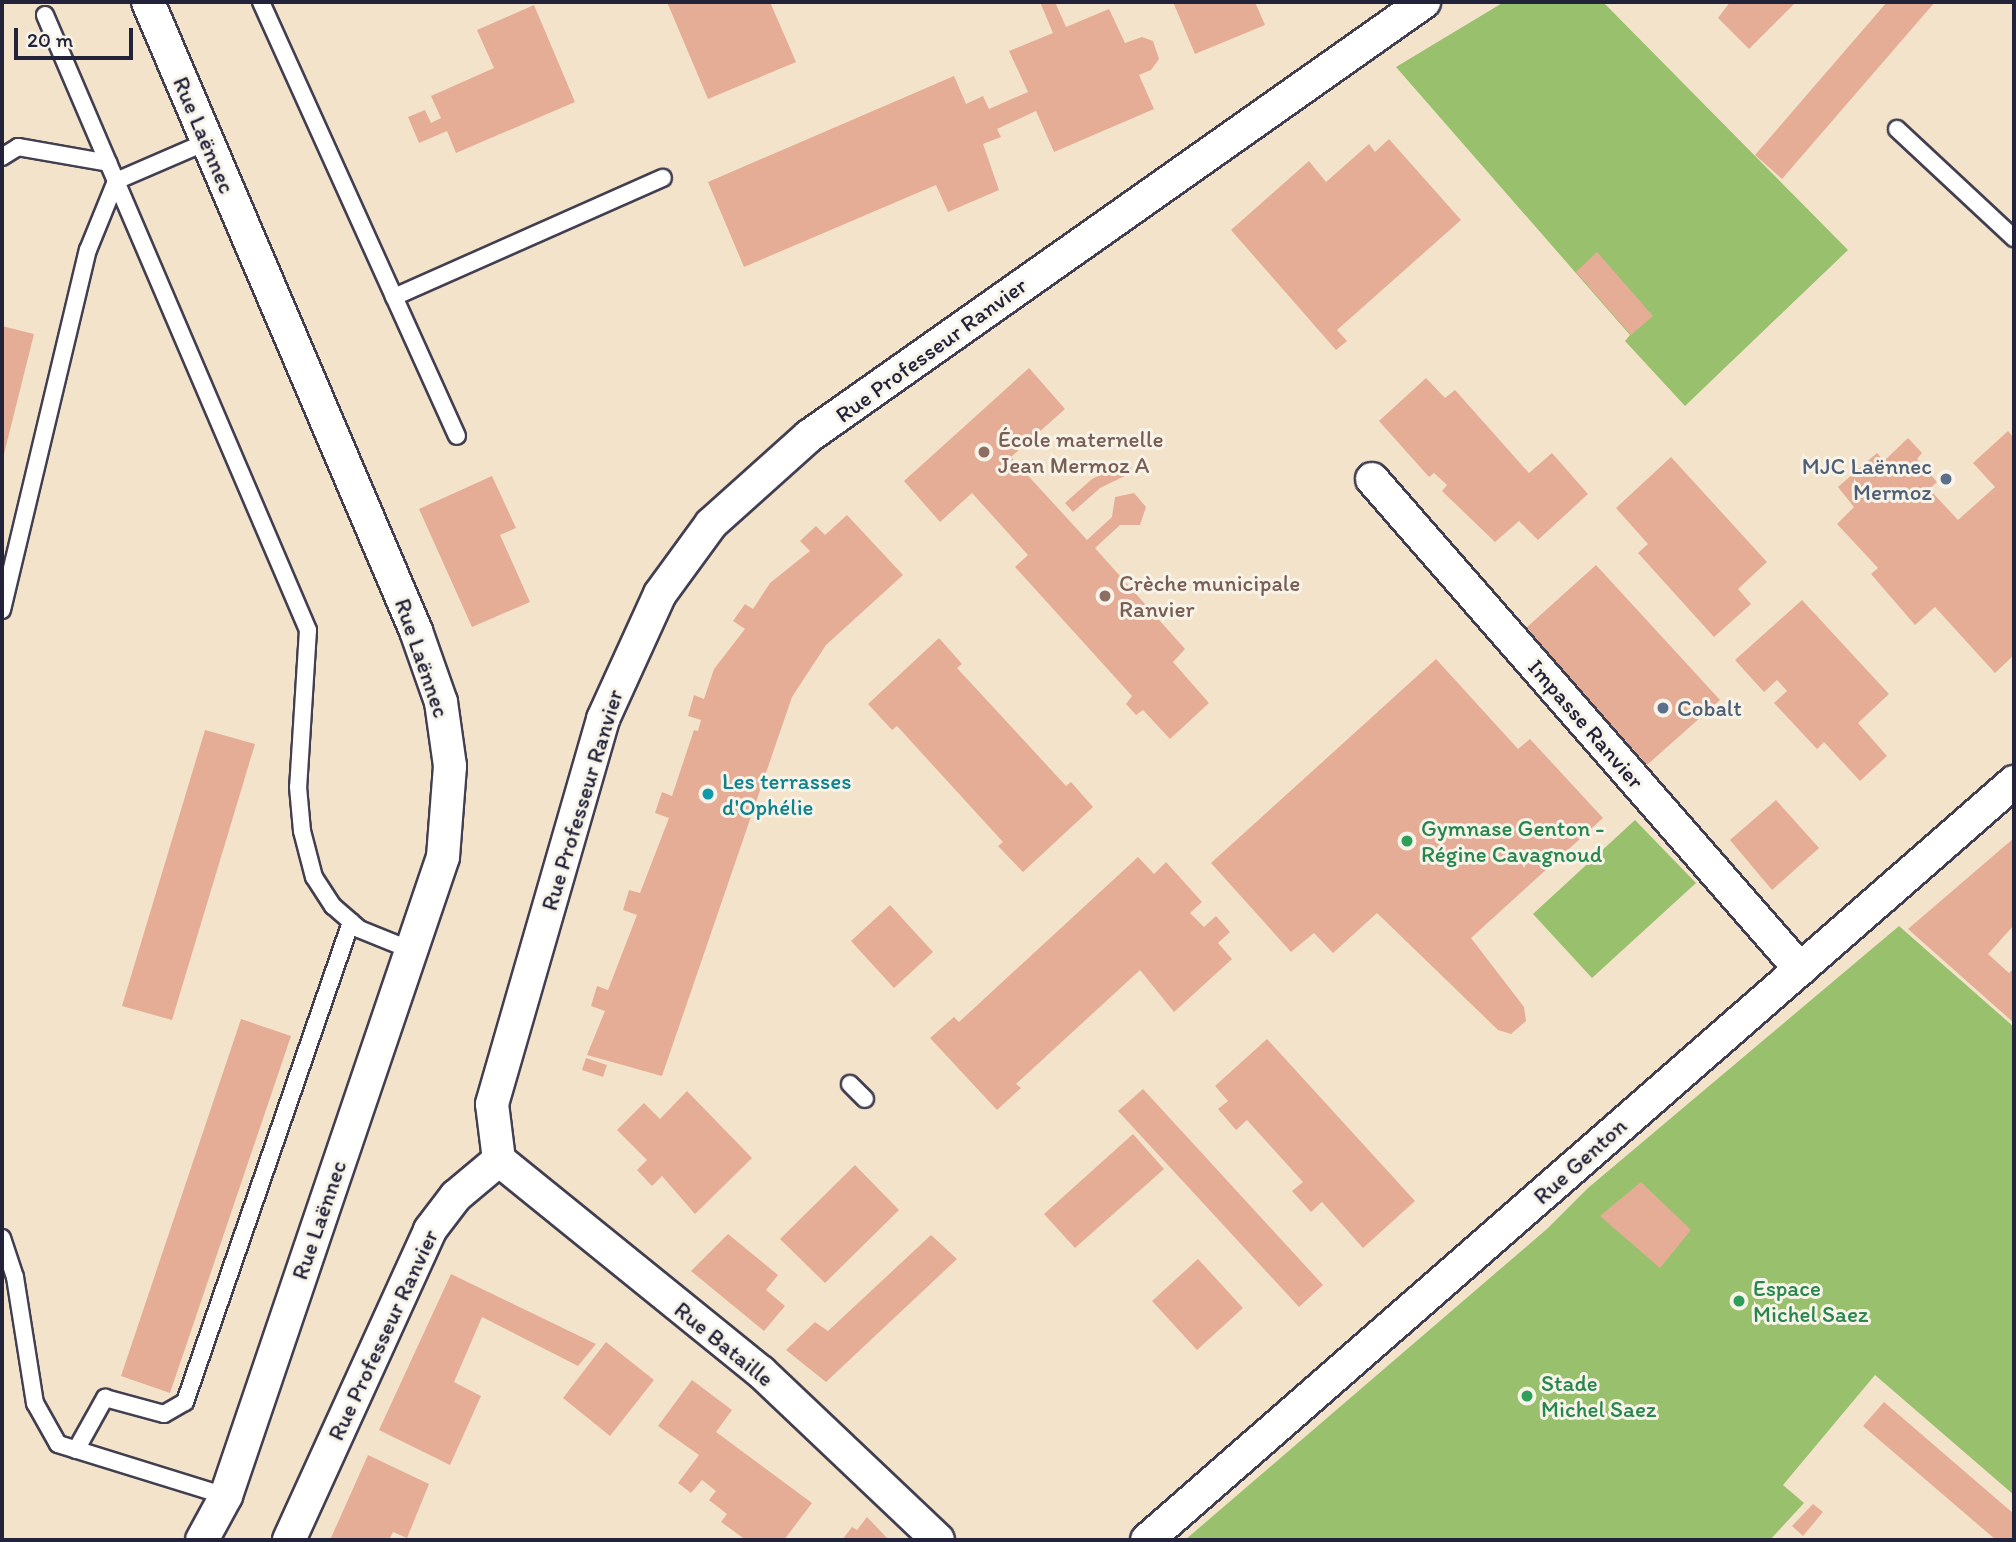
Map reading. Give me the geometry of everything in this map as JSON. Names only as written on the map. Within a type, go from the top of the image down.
[{"type":"street","name":"Rue Laënnec","points":[[148,2],[410,618],[441,702],[450,766],[449,809],[443,857],[209,1540]]},
{"type":"street","name":"Rue Professeur Ranvier","points":[[289,1540],[430,1230],[456,1196],[499,1160],[492,1104],[603,719],[660,594],[711,524],[810,436],[1424,2]]},
{"type":"street","name":"Impasse Ranvier","points":[[1372,479],[1800,969]]},
{"type":"street","name":"Rue Genton","points":[[1147,1540],[2014,782]]},
{"type":"street","name":"Rue Bataille","points":[[499,1160],[761,1372],[937,1540]]},
{"type":"lane","points":[[261,2],[457,436]]},
{"type":"lane","points":[[45,15],[308,631],[298,787],[302,831],[314,877],[333,906],[351,922],[411,950]]},
{"type":"lane","points":[[1897,129],[2014,238]]},
{"type":"lane","points":[[2,610],[88,250],[116,181],[206,142]]},
{"type":"lane","points":[[2,157],[18,147],[108,163]]},
{"type":"lane","points":[[394,297],[663,178]]},
{"type":"lane","points":[[76,1450],[105,1398],[164,1414],[185,1402],[351,922]]},
{"type":"lane","points":[[850,1084],[865,1099]]},
{"type":"lane","points":[[2,1238],[15,1277],[35,1403],[58,1444],[226,1496]]},
{"type":"green space","points":[[1504,2],[1603,2],[1848,250],[1685,406],[1625,341],[1630,335],[1396,67]]},
{"type":"green space","points":[[1635,820],[1696,883],[1592,978],[1533,914]]},
{"type":"green space","name":"Espace Michel Saez","points":[[1899,926],[2014,1027],[2014,1495],[1875,1375],[1783,1485],[1804,1503],[1770,1540],[1185,1540],[1548,1228],[1588,1188]]},
{"type":"building","points":[[667,2],[770,2],[796,62],[708,99]]},
{"type":"building","points":[[1040,2],[1055,2],[1066,27],[1109,9],[1125,43],[1142,37],[1153,41],[1159,59],[1151,70],[1139,75],[1154,109],[1054,152],[1036,111],[997,129],[1001,137],[983,144],[999,190],[948,212],[936,185],[744,267],[708,182],[954,76],[966,104],[983,96],[989,109],[1028,92],[1009,51],[1053,33]]},
{"type":"building","points":[[1173,2],[1255,2],[1265,25],[1195,54]]},
{"type":"building","points":[[1730,2],[1796,2],[1749,49],[1718,18]]},
{"type":"building","points":[[1887,2],[1935,2],[1782,179],[1755,155]]},
{"type":"building","points":[[534,5],[575,102],[456,153],[447,131],[419,143],[408,117],[425,110],[431,123],[441,118],[431,96],[494,68],[477,30]]},
{"type":"building","points":[[1389,139],[1461,220],[1337,330],[1347,341],[1336,350],[1231,230],[1309,161],[1326,182],[1369,144],[1375,152]]},
{"type":"building","points":[[1597,252],[1653,316],[1631,335],[1576,272]]},
{"type":"building","points":[[2,326],[34,334],[3,458],[2,458]]},
{"type":"building","points":[[1029,368],[1065,409],[1011,457],[1087,540],[1112,517],[1115,497],[1134,493],[1146,507],[1140,525],[1120,525],[1095,548],[1185,649],[1173,662],[1209,703],[1170,739],[1143,710],[1136,715],[1126,704],[1132,696],[1015,567],[1028,555],[972,493],[940,522],[904,481]]},
{"type":"building","points":[[1426,378],[1445,398],[1455,390],[1529,473],[1552,453],[1588,494],[1538,540],[1519,521],[1495,542],[1442,491],[1447,485],[1434,473],[1429,477],[1379,421]]},
{"type":"building","points":[[2008,431],[2014,438],[2014,655],[1995,673],[1935,607],[1915,625],[1871,574],[1878,568],[1837,524],[1854,507],[1838,487],[1877,453],[1884,461],[1908,438],[1922,453],[1917,459],[1937,482],[1929,489],[1958,520],[1995,487],[1973,463]]},
{"type":"building","points":[[1671,457],[1767,562],[1738,589],[1751,604],[1714,637],[1638,553],[1648,544],[1616,508]]},
{"type":"building","points":[[1128,462],[1133,472],[1100,488],[1073,512],[1065,503],[1092,479]]},
{"type":"building","points":[[492,476],[516,528],[500,535],[530,602],[472,627],[419,509]]},
{"type":"building","name":"Les terrasses d'Ophélie","points":[[847,515],[903,575],[826,645],[792,697],[662,1076],[587,1055],[605,1011],[591,1006],[597,986],[608,990],[637,915],[623,910],[629,890],[640,893],[669,818],[655,813],[662,792],[672,796],[694,730],[698,731],[701,720],[688,716],[694,695],[704,699],[714,669],[745,629],[733,621],[745,604],[753,609],[770,583],[810,551],[800,541],[816,526],[825,535]]},
{"type":"building","points":[[1596,565],[1720,700],[1647,765],[1526,628]]},
{"type":"building","points":[[1802,600],[1889,694],[1858,723],[1887,756],[1860,781],[1824,742],[1817,749],[1774,703],[1787,691],[1777,680],[1764,692],[1735,660]]},
{"type":"building","points":[[939,638],[962,664],[957,668],[1066,786],[1071,782],[1093,807],[1023,872],[998,846],[1003,842],[897,726],[892,730],[868,704]]},
{"type":"building","name":"Gymnase Genton - Régine Cavagnoud","points":[[1436,659],[1518,749],[1530,739],[1603,818],[1471,938],[1524,1007],[1526,1021],[1511,1034],[1498,1030],[1377,913],[1333,953],[1314,933],[1291,952],[1211,863]]},
{"type":"building","points":[[205,730],[255,744],[172,1020],[122,1006]]},
{"type":"building","points":[[1776,800],[1819,848],[1772,890],[1730,840]]},
{"type":"building","points":[[2014,838],[2014,925],[1988,954],[2009,973],[2014,968],[2014,1023],[1908,929]]},
{"type":"building","points":[[1138,857],[1154,874],[1166,862],[1202,902],[1190,913],[1204,927],[1216,916],[1230,932],[1218,943],[1232,959],[1174,1012],[1140,970],[1016,1084],[1021,1088],[997,1110],[930,1038],[954,1017],[959,1022]]},
{"type":"building","points":[[890,905],[933,952],[894,988],[851,941]]},
{"type":"building","points":[[241,1019],[291,1036],[170,1393],[121,1376]]},
{"type":"building","points":[[1267,1039],[1415,1201],[1363,1248],[1322,1202],[1311,1212],[1292,1191],[1303,1182],[1247,1120],[1236,1130],[1218,1109],[1228,1101],[1215,1086]]},
{"type":"building","points":[[586,1058],[607,1065],[603,1077],[582,1070]]},
{"type":"building","points":[[1143,1089],[1323,1285],[1299,1307],[1118,1111]]},
{"type":"building","points":[[687,1091],[752,1158],[695,1214],[662,1176],[652,1186],[637,1170],[647,1160],[617,1130],[644,1103],[660,1119]]},
{"type":"building","points":[[1133,1134],[1164,1169],[1075,1248],[1044,1214]]},
{"type":"building","points":[[855,1165],[899,1210],[825,1283],[780,1239]]},
{"type":"building","points":[[1641,1182],[1691,1230],[1660,1268],[1600,1216]]},
{"type":"building","points":[[728,1234],[778,1275],[766,1290],[785,1306],[764,1331],[691,1271]]},
{"type":"building","points":[[931,1235],[957,1259],[826,1382],[786,1350],[815,1322],[828,1331]]},
{"type":"building","points":[[1198,1259],[1243,1308],[1197,1350],[1152,1301]]},
{"type":"building","points":[[451,1274],[596,1344],[578,1366],[482,1317],[454,1382],[481,1396],[450,1465],[379,1430]]},
{"type":"building","points":[[606,1342],[654,1380],[610,1436],[563,1398]]},
{"type":"building","points":[[692,1380],[732,1410],[716,1432],[812,1503],[784,1540],[746,1540],[721,1522],[727,1514],[709,1500],[716,1491],[702,1480],[691,1493],[678,1483],[699,1455],[658,1426]]},
{"type":"building","points":[[1884,1402],[2014,1514],[2014,1540],[1996,1540],[1863,1426]]},
{"type":"building","points":[[368,1455],[429,1484],[407,1538],[393,1532],[389,1540],[330,1540]]},
{"type":"building","points":[[1813,1504],[1823,1512],[1803,1536],[1792,1526]]},
{"type":"building","points":[[867,1517],[889,1540],[842,1540],[852,1527],[857,1530]]},
{"type":"place","name":"École maternelle Jean Mermoz A","points":[[984,452]]},
{"type":"place","name":"MJC Laënnec Mermoz","points":[[1946,479]]},
{"type":"place","name":"Crèche municipale Ranvier","points":[[1105,596]]},
{"type":"place","name":"Cobalt","points":[[1663,708]]},
{"type":"place","name":"Les terrasses d'Ophélie","points":[[708,794]]},
{"type":"place","name":"Gymnase Genton - Régine Cavagnoud","points":[[1407,841]]},
{"type":"place","name":"Espace Michel Saez","points":[[1739,1301]]},
{"type":"place","name":"Stade Michel Saez","points":[[1527,1396]]}]
